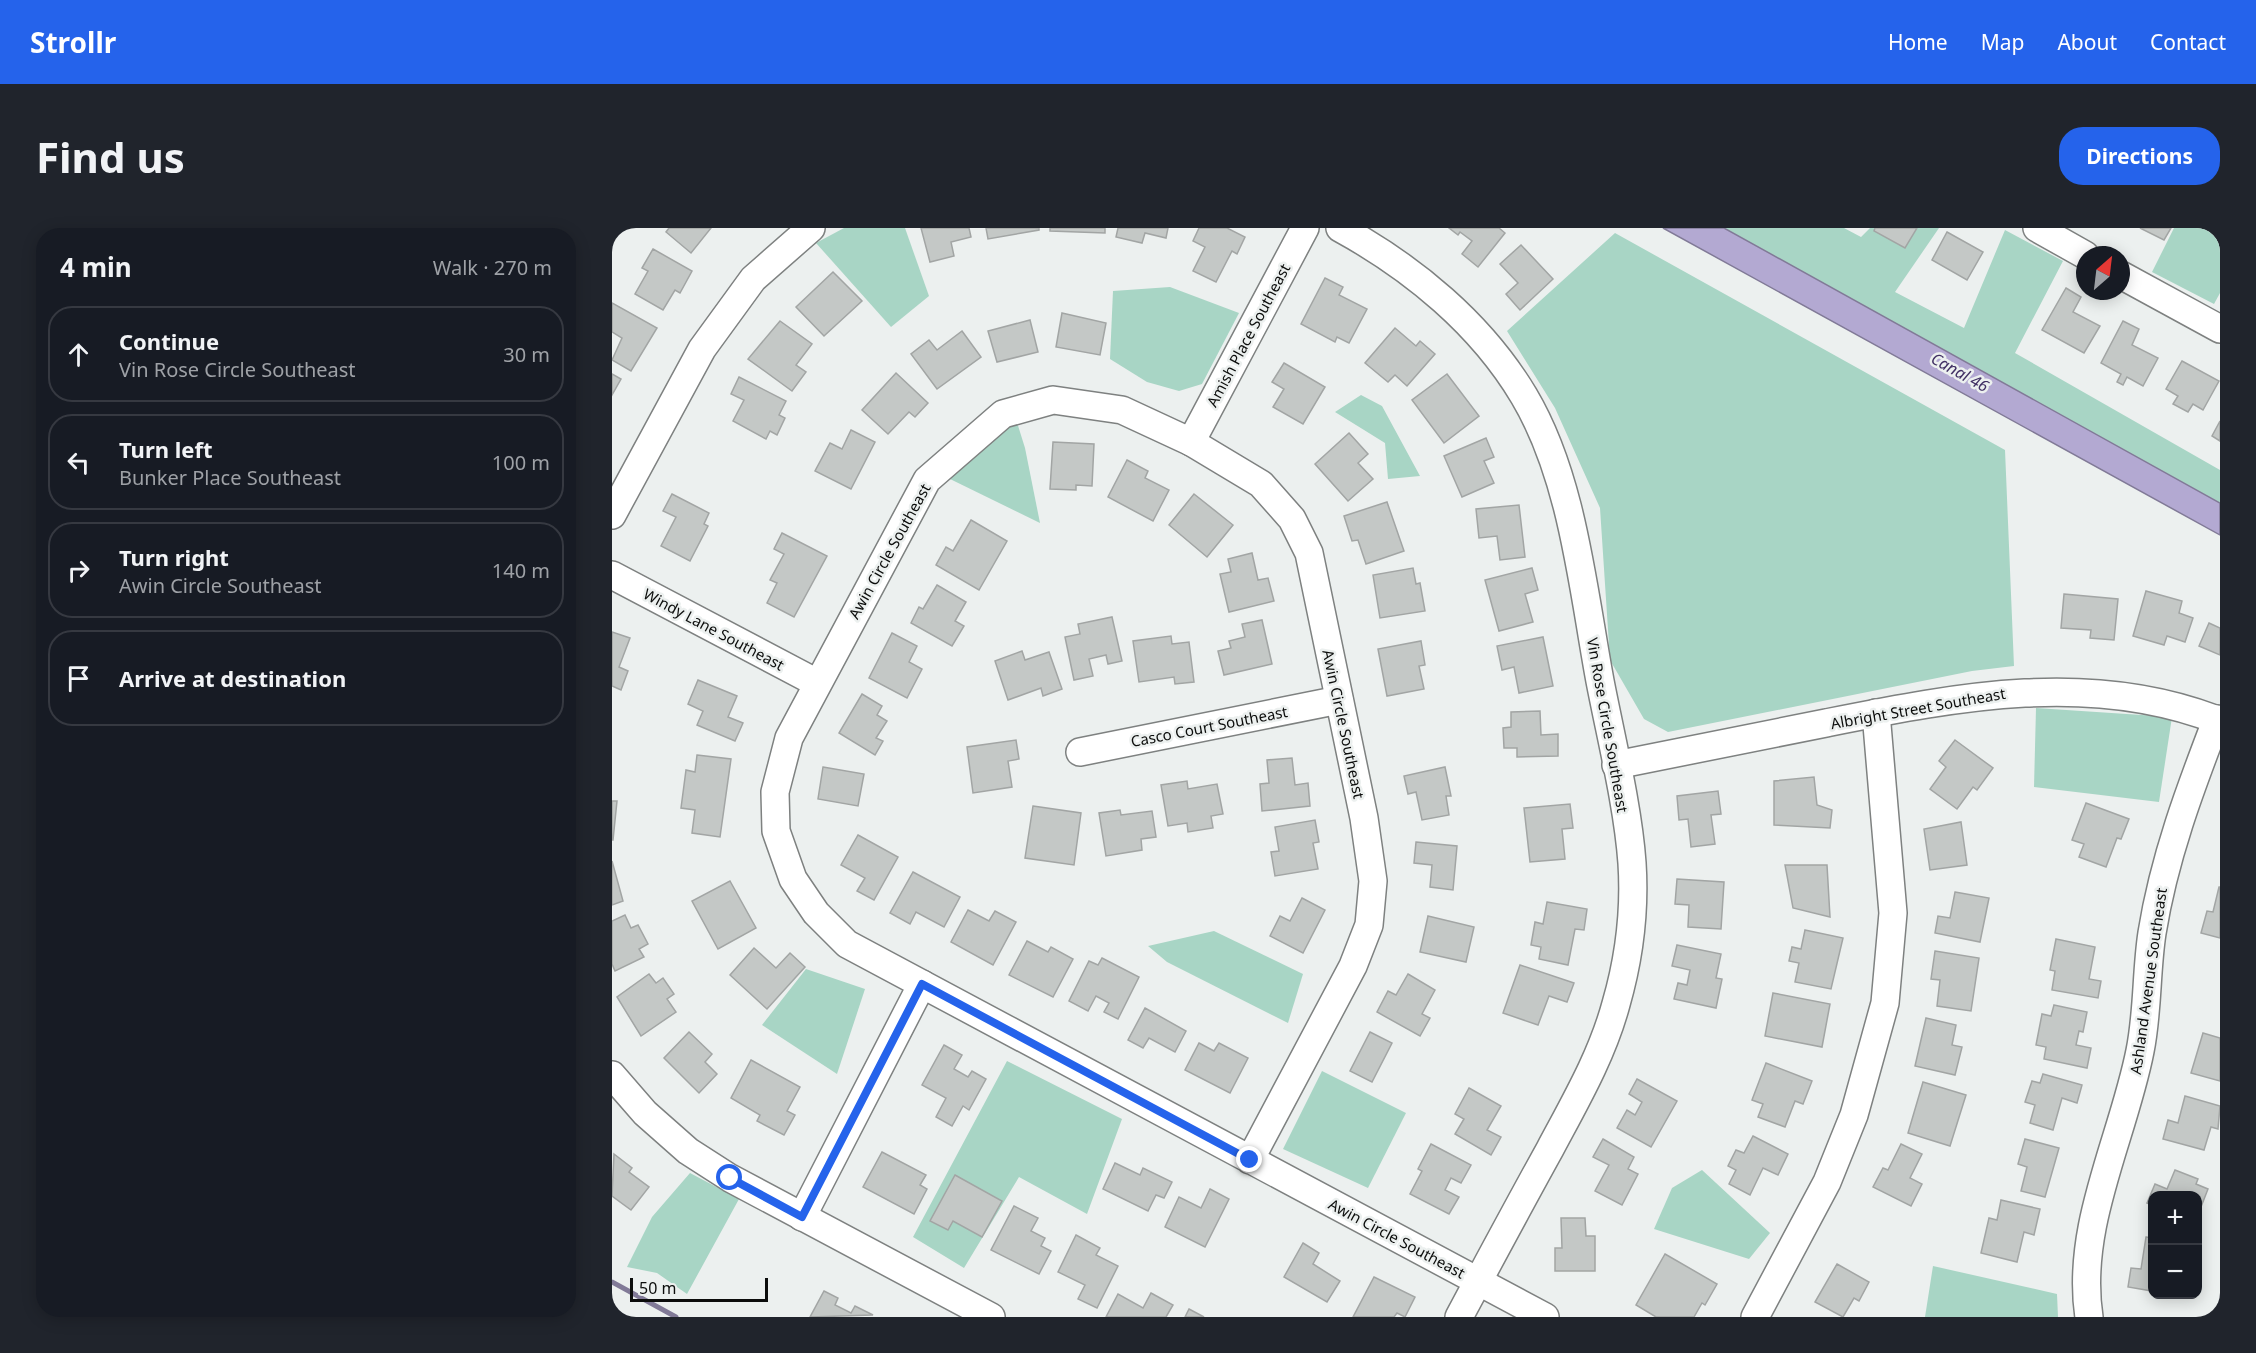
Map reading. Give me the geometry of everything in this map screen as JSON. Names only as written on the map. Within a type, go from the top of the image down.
[{"type":"street","points":[[612,515],[702,349],[753,279],[811,228]]},
{"type":"street","name":"Amish Place Southeast","points":[[1191,442],[1305,228]]},
{"type":"street","name":"Vin Rose Circle Southeast","points":[[1340,228],[1381,250],[1433,290],[1487,343],[1525,397],[1549,449],[1568,514],[1616,765],[1632,863],[1630,933],[1617,1003],[1597,1060],[1459,1317]]},
{"type":"street","points":[[2037,228],[2076,250]]},
{"type":"street","points":[[2130,280],[2220,329]]},
{"type":"street","name":"Awin Circle Southeast","points":[[1250,1160],[1353,966],[1369,925],[1373,880],[1364,818],[1309,553],[1292,519],[1261,484],[1191,442],[1122,410],[1053,400],[1003,414],[927,480],[789,738],[775,792],[777,831],[793,879],[816,913],[848,944],[1250,1160],[1545,1317]]},
{"type":"street","name":"Windy Lane Southeast","points":[[612,575],[817,683]]},
{"type":"street","name":"Albright Street Southeast","points":[[1616,765],[1876,713],[2009,692],[2090,691],[2164,702],[2219,720]]},
{"type":"street","name":"Casco Court Southeast","points":[[1080,752],[1339,700]]},
{"type":"street","points":[[1755,1317],[1827,1182],[1854,1115],[1885,1003],[1893,913],[1876,713]]},
{"type":"street","name":"Ashland Avenue Southeast","points":[[2089,1317],[2086,1259],[2141,1049],[2152,933],[2166,863],[2186,799],[2219,720]]},
{"type":"street","points":[[802,1217],[922,984]]},
{"type":"street","points":[[612,1074],[645,1113],[688,1151],[730,1178],[991,1317]]},
{"type":"green space","points":[[844,228],[905,228],[929,296],[891,327],[816,243]]},
{"type":"green space","points":[[1724,228],[1844,228],[1861,237],[1870,228],[1939,228],[1895,292],[1964,328],[2005,230],[2063,261],[2015,353],[2220,470],[2220,503]]},
{"type":"green space","points":[[2174,228],[2220,228],[2220,293],[2214,304],[2152,272]]},
{"type":"green space","points":[[1615,233],[2005,450],[2014,666],[1972,671],[1668,732],[1644,719],[1610,660],[1600,508],[1555,408],[1507,331]]},
{"type":"green space","points":[[1170,287],[1239,313],[1202,384],[1179,391],[1147,382],[1110,359],[1113,291]]},
{"type":"green space","points":[[1361,395],[1382,406],[1420,476],[1388,479],[1385,443],[1335,412]]},
{"type":"green space","points":[[1015,416],[1025,448],[1040,523],[950,479]]},
{"type":"green space","points":[[2036,708],[2172,717],[2159,802],[2034,787]]},
{"type":"green space","points":[[1214,931],[1303,974],[1288,1023],[1167,962],[1148,946]]},
{"type":"green space","points":[[806,969],[865,989],[837,1074],[762,1025]]},
{"type":"green space","points":[[1007,1061],[1122,1119],[1087,1214],[1019,1177],[964,1268],[913,1237]]},
{"type":"green space","points":[[1322,1071],[1406,1113],[1368,1188],[1283,1149]]},
{"type":"green space","points":[[1702,1170],[1770,1233],[1749,1259],[1654,1229],[1672,1188]]},
{"type":"green space","points":[[690,1173],[739,1199],[687,1294],[657,1273],[627,1267],[652,1217]]},
{"type":"green space","points":[[1933,1266],[2057,1294],[2058,1317],[1925,1317]]},
{"type":"water","name":"Canal 46","points":[[1663,228],[1724,228],[2220,503],[2220,535]]},
{"type":"building","points":[[669,228],[711,228],[691,253],[666,232]]},
{"type":"building","points":[[921,228],[969,228],[971,237],[951,242],[954,256],[930,262]]},
{"type":"building","points":[[986,228],[1039,228],[1039,230],[988,239]]},
{"type":"building","points":[[1050,228],[1105,228],[1105,233],[1050,231]]},
{"type":"building","points":[[1118,228],[1168,228],[1166,238],[1145,233],[1142,243],[1116,237]]},
{"type":"building","points":[[1199,228],[1227,228],[1245,237],[1237,254],[1232,251],[1216,282],[1193,271],[1205,247],[1193,241]]},
{"type":"building","points":[[1449,228],[1499,228],[1505,233],[1478,267],[1462,254],[1472,241],[1460,232],[1458,235]]},
{"type":"building","points":[[1875,228],[1917,228],[1905,248],[1874,231]]},
{"type":"building","points":[[2140,228],[2171,228],[2164,240]]},
{"type":"building","points":[[1947,232],[1983,252],[1967,280],[1932,260]]},
{"type":"building","points":[[1521,245],[1553,279],[1520,310],[1506,294],[1518,283],[1500,264]]},
{"type":"building","points":[[653,249],[692,271],[680,293],[675,290],[663,310],[635,294],[648,271],[642,268]]},
{"type":"building","points":[[833,272],[862,301],[824,336],[796,307]]},
{"type":"building","points":[[1325,278],[1343,287],[1339,295],[1367,309],[1349,343],[1337,337],[1335,342],[1301,324]]},
{"type":"building","points":[[2066,288],[2076,294],[2076,300],[2079,300],[2073,312],[2100,326],[2084,353],[2042,330]]},
{"type":"building","points":[[612,303],[657,328],[631,371],[612,360],[622,338],[612,332]]},
{"type":"building","points":[[1062,313],[1106,323],[1100,355],[1056,347]]},
{"type":"building","points":[[1030,320],[1038,352],[997,362],[988,331]]},
{"type":"building","points":[[780,321],[812,344],[796,365],[806,372],[792,391],[748,359]]},
{"type":"building","points":[[2123,321],[2139,329],[2132,345],[2158,358],[2143,386],[2127,377],[2123,385],[2117,382],[2121,374],[2101,363]]},
{"type":"building","points":[[1395,328],[1416,346],[1420,341],[1435,354],[1407,386],[1395,375],[1388,382],[1365,363]]},
{"type":"building","points":[[962,331],[981,357],[937,389],[911,354],[929,340],[937,350]]},
{"type":"building","points":[[2182,361],[2219,381],[2203,410],[2193,404],[2188,412],[2173,404],[2178,396],[2166,389]]},
{"type":"building","points":[[1284,363],[1325,387],[1303,424],[1273,407],[1284,389],[1272,382]]},
{"type":"building","points":[[896,373],[928,403],[915,417],[909,412],[888,434],[862,410]]},
{"type":"building","points":[[612,374],[621,379],[612,395]]},
{"type":"building","points":[[1447,374],[1479,416],[1444,443],[1412,400]]},
{"type":"building","points":[[739,377],[786,401],[779,415],[785,418],[777,435],[770,431],[766,439],[733,421],[744,400],[731,394]]},
{"type":"building","points":[[2220,421],[2220,441],[2212,436]]},
{"type":"building","points":[[851,430],[875,442],[851,489],[815,471],[830,443],[842,449]]},
{"type":"building","points":[[1349,433],[1368,454],[1358,463],[1373,479],[1348,501],[1315,464]]},
{"type":"building","points":[[1486,438],[1494,457],[1484,461],[1494,483],[1462,497],[1444,456]]},
{"type":"building","points":[[1053,442],[1094,444],[1092,486],[1076,485],[1076,490],[1050,489]]},
{"type":"building","points":[[1127,460],[1148,471],[1145,478],[1169,490],[1153,521],[1108,497]]},
{"type":"building","points":[[672,494],[709,513],[704,524],[708,526],[690,561],[661,546],[676,517],[663,511]]},
{"type":"building","points":[[1194,494],[1233,525],[1207,557],[1169,525]]},
{"type":"building","points":[[1387,502],[1404,551],[1366,564],[1358,540],[1352,541],[1344,516]]},
{"type":"building","points":[[1519,505],[1525,557],[1500,560],[1497,536],[1479,538],[1476,509]]},
{"type":"building","points":[[971,520],[1007,541],[979,590],[936,565],[946,547],[953,551]]},
{"type":"building","points":[[782,533],[827,556],[794,617],[767,603],[777,583],[770,580],[784,554],[774,549]]},
{"type":"building","points":[[1252,553],[1258,580],[1268,578],[1274,601],[1229,612],[1220,574],[1231,572],[1228,559]]},
{"type":"building","points":[[1413,568],[1416,584],[1420,583],[1425,611],[1380,618],[1373,575]]},
{"type":"building","points":[[1532,568],[1538,590],[1525,594],[1533,622],[1499,631],[1485,580]]},
{"type":"building","points":[[937,585],[966,602],[955,621],[964,626],[952,646],[911,623],[919,607],[923,609]]},
{"type":"building","points":[[2146,591],[2182,601],[2179,613],[2193,618],[2185,642],[2167,636],[2164,645],[2133,636]]},
{"type":"building","points":[[2064,594],[2118,599],[2114,640],[2090,638],[2091,630],[2061,628]]},
{"type":"building","points":[[1112,617],[1122,661],[1108,664],[1106,655],[1089,659],[1093,676],[1074,680],[1065,637],[1080,634],[1078,624]]},
{"type":"building","points":[[1262,620],[1272,664],[1224,675],[1218,651],[1231,648],[1229,641],[1245,637],[1242,624]]},
{"type":"building","points":[[2209,623],[2220,628],[2220,655],[2199,646]]},
{"type":"building","points":[[612,632],[630,638],[619,667],[628,671],[621,690],[612,686]]},
{"type":"building","points":[[892,633],[917,646],[909,662],[922,669],[907,698],[869,678]]},
{"type":"building","points":[[1171,636],[1172,644],[1189,642],[1194,682],[1175,684],[1174,677],[1139,682],[1133,641]]},
{"type":"building","points":[[1543,637],[1553,686],[1519,693],[1514,667],[1502,670],[1497,646]]},
{"type":"building","points":[[1421,641],[1425,665],[1419,666],[1424,689],[1387,696],[1378,649]]},
{"type":"building","points":[[1022,651],[1025,660],[1049,652],[1062,689],[1043,696],[1041,688],[1008,700],[995,661]]},
{"type":"building","points":[[698,680],[737,696],[728,717],[743,723],[735,741],[697,725],[703,711],[688,704]]},
{"type":"building","points":[[862,694],[882,706],[877,715],[887,721],[876,738],[883,741],[875,755],[839,733]]},
{"type":"building","points":[[1540,711],[1541,735],[1558,734],[1558,756],[1517,757],[1517,748],[1504,748],[1503,728],[1511,727],[1511,712]]},
{"type":"building","points":[[1016,740],[1019,759],[1008,761],[1012,787],[973,793],[967,747]]},
{"type":"building","points":[[1955,740],[1993,768],[1977,790],[1973,787],[1957,809],[1930,789],[1946,767],[1939,761]]},
{"type":"building","points":[[697,755],[731,759],[720,837],[692,833],[695,810],[681,808],[686,770],[695,772]]},
{"type":"building","points":[[1292,758],[1295,785],[1308,783],[1310,806],[1262,811],[1260,784],[1269,783],[1267,760]]},
{"type":"building","points":[[823,767],[864,774],[858,806],[818,799]]},
{"type":"building","points":[[1445,767],[1451,796],[1446,796],[1449,815],[1422,820],[1416,792],[1408,794],[1404,776]]},
{"type":"building","points":[[1814,777],[1817,805],[1832,810],[1830,828],[1774,825],[1774,781]]},
{"type":"building","points":[[1187,781],[1188,789],[1217,784],[1223,814],[1211,816],[1213,828],[1188,832],[1187,823],[1168,826],[1161,785]]},
{"type":"building","points":[[1718,791],[1721,814],[1711,815],[1715,844],[1691,847],[1688,819],[1679,820],[1677,796]]},
{"type":"building","points":[[612,801],[617,801],[613,840],[612,840]]},
{"type":"building","points":[[2086,803],[2129,819],[2121,839],[2117,838],[2106,867],[2079,857],[2084,844],[2072,840]]},
{"type":"building","points":[[1570,804],[1573,828],[1562,829],[1565,859],[1530,862],[1524,808]]},
{"type":"building","points":[[1033,806],[1081,813],[1074,865],[1025,858]]},
{"type":"building","points":[[1120,810],[1121,815],[1152,811],[1156,837],[1141,839],[1142,850],[1106,856],[1099,813]]},
{"type":"building","points":[[1315,820],[1319,842],[1313,843],[1318,869],[1275,876],[1271,852],[1279,851],[1275,827]]},
{"type":"building","points":[[1961,822],[1967,865],[1930,870],[1924,829]]},
{"type":"building","points":[[858,835],[898,857],[874,900],[857,891],[865,878],[841,865]]},
{"type":"building","points":[[1416,842],[1457,846],[1453,890],[1430,887],[1432,865],[1414,863]]},
{"type":"building","points":[[612,861],[623,901],[612,905]]},
{"type":"building","points":[[1785,865],[1827,865],[1830,917],[1793,908]]},
{"type":"building","points":[[913,872],[960,897],[944,927],[916,912],[910,924],[890,913]]},
{"type":"building","points":[[1677,879],[1724,882],[1721,929],[1688,927],[1689,905],[1675,904]]},
{"type":"building","points":[[730,881],[756,928],[718,949],[692,901]]},
{"type":"building","points":[[2219,887],[2220,938],[2201,933],[2207,911],[2213,912]]},
{"type":"building","points":[[1955,892],[1989,898],[1980,942],[1935,933],[1938,916],[1950,918]]},
{"type":"building","points":[[1302,898],[1325,910],[1303,953],[1270,936],[1280,916],[1290,921]]},
{"type":"building","points":[[1547,902],[1587,909],[1584,930],[1575,929],[1568,965],[1539,959],[1541,947],[1531,945],[1535,922],[1543,924]]},
{"type":"building","points":[[968,910],[989,921],[995,911],[1016,922],[993,965],[951,942]]},
{"type":"building","points":[[625,915],[631,928],[638,925],[648,944],[639,949],[644,957],[615,971],[612,964],[612,921]]},
{"type":"building","points":[[1428,916],[1474,927],[1466,962],[1420,952]]},
{"type":"building","points":[[1805,930],[1843,938],[1831,989],[1795,982],[1799,963],[1789,961],[1792,947],[1801,949]]},
{"type":"building","points":[[2056,939],[2095,947],[2089,979],[2101,981],[2098,998],[2052,990],[2055,971],[2050,970]]},
{"type":"building","points":[[1027,941],[1048,952],[1051,947],[1073,959],[1053,997],[1009,975]]},
{"type":"building","points":[[1677,945],[1721,954],[1716,978],[1722,979],[1716,1008],[1674,999],[1678,983],[1687,985],[1690,970],[1672,966]]},
{"type":"building","points":[[754,948],[776,968],[790,953],[805,967],[767,1009],[730,975]]},
{"type":"building","points":[[1935,951],[1979,958],[1971,1011],[1937,1006],[1940,980],[1931,979]]},
{"type":"building","points":[[1102,958],[1139,977],[1118,1019],[1104,1012],[1109,1003],[1096,996],[1088,1011],[1069,1001],[1089,961],[1098,965]]},
{"type":"building","points":[[1520,965],[1574,983],[1567,1002],[1549,996],[1538,1025],[1503,1013]]},
{"type":"building","points":[[649,974],[656,983],[663,978],[674,994],[667,999],[676,1012],[641,1036],[617,997]]},
{"type":"building","points":[[1408,974],[1435,990],[1422,1014],[1430,1018],[1420,1036],[1377,1012],[1388,991],[1396,995]]},
{"type":"building","points":[[1773,993],[1830,1004],[1822,1047],[1765,1036]]},
{"type":"building","points":[[2054,1005],[2087,1012],[2083,1032],[2079,1031],[2076,1045],[2091,1048],[2087,1068],[2044,1059],[2046,1047],[2036,1045],[2042,1014],[2051,1016]]},
{"type":"building","points":[[1145,1008],[1186,1031],[1175,1052],[1149,1038],[1143,1048],[1128,1040]]},
{"type":"building","points":[[1926,1018],[1956,1025],[1952,1045],[1962,1047],[1955,1075],[1915,1066]]},
{"type":"building","points":[[689,1032],[712,1054],[705,1062],[717,1074],[699,1093],[664,1058]]},
{"type":"building","points":[[1370,1032],[1392,1043],[1372,1082],[1350,1071]]},
{"type":"building","points":[[2203,1033],[2220,1038],[2220,1081],[2191,1073]]},
{"type":"building","points":[[1199,1043],[1214,1051],[1219,1043],[1248,1058],[1230,1093],[1185,1070]]},
{"type":"building","points":[[944,1045],[962,1055],[954,1069],[968,1077],[972,1071],[986,1079],[969,1110],[963,1106],[952,1126],[936,1117],[946,1098],[922,1085]]},
{"type":"building","points":[[751,1060],[800,1087],[787,1111],[795,1115],[784,1135],[757,1121],[760,1115],[731,1098]]},
{"type":"building","points":[[1766,1063],[1812,1081],[1803,1104],[1795,1101],[1785,1127],[1758,1117],[1763,1104],[1752,1100]]},
{"type":"building","points":[[2043,1074],[2082,1085],[2077,1103],[2062,1098],[2053,1130],[2030,1123],[2035,1105],[2025,1102],[2032,1081],[2040,1083]]},
{"type":"building","points":[[1637,1079],[1677,1101],[1651,1147],[1617,1128],[1627,1110],[1635,1115],[1642,1102],[1629,1094]]},
{"type":"building","points":[[1923,1082],[1966,1095],[1950,1146],[1908,1133]]},
{"type":"building","points":[[1469,1088],[1501,1106],[1487,1130],[1501,1137],[1491,1155],[1455,1134],[1464,1119],[1455,1114]]},
{"type":"building","points":[[2185,1096],[2220,1106],[2218,1129],[2211,1127],[2204,1150],[2163,1139],[2168,1120],[2178,1123]]},
{"type":"building","points":[[1753,1136],[1788,1154],[1778,1175],[1763,1168],[1750,1195],[1729,1184],[1736,1170],[1728,1166],[1736,1150],[1744,1153]]},
{"type":"building","points":[[1603,1139],[1634,1157],[1628,1169],[1638,1174],[1622,1205],[1595,1191],[1609,1165],[1593,1157]]},
{"type":"building","points":[[2025,1139],[2059,1148],[2045,1197],[2021,1191],[2027,1167],[2018,1164]]},
{"type":"building","points":[[1431,1144],[1471,1165],[1461,1183],[1451,1178],[1445,1190],[1459,1197],[1449,1214],[1410,1194],[1422,1171],[1418,1169]]},
{"type":"building","points":[[1901,1144],[1922,1154],[1910,1178],[1922,1184],[1911,1206],[1873,1187],[1883,1168],[1888,1170]]},
{"type":"building","points":[[882,1152],[926,1175],[920,1185],[927,1189],[914,1214],[863,1187]]},
{"type":"building","points":[[614,1154],[632,1168],[629,1172],[649,1187],[631,1210],[612,1196]]},
{"type":"building","points":[[1115,1163],[1140,1175],[1143,1168],[1172,1182],[1164,1198],[1156,1195],[1148,1211],[1103,1189]]},
{"type":"building","points":[[2175,1170],[2198,1179],[2196,1184],[2208,1189],[2202,1204],[2202,1191],[2152,1191],[2155,1184],[2167,1189]]},
{"type":"building","points":[[955,1175],[1002,1201],[982,1237],[953,1221],[948,1230],[930,1221]]},
{"type":"building","points":[[1210,1189],[1229,1199],[1205,1247],[1165,1227],[1179,1197],[1201,1208]]},
{"type":"building","points":[[2001,1200],[2040,1209],[2034,1235],[2024,1232],[2017,1262],[1981,1253],[1989,1218],[1997,1220]]},
{"type":"building","points":[[1014,1206],[1038,1218],[1031,1231],[1045,1238],[1041,1246],[1051,1251],[1039,1274],[991,1250]]},
{"type":"building","points":[[1561,1218],[1585,1218],[1586,1236],[1595,1236],[1595,1271],[1555,1271],[1555,1248],[1562,1248]]},
{"type":"building","points":[[1076,1235],[1100,1248],[1096,1255],[1118,1266],[1097,1308],[1078,1299],[1085,1285],[1058,1272]]},
{"type":"building","points":[[2146,1237],[2148,1237],[2148,1290],[2128,1287],[2131,1268],[2141,1269]]},
{"type":"building","points":[[1303,1243],[1319,1253],[1313,1264],[1340,1281],[1327,1302],[1284,1277]]},
{"type":"building","points":[[1665,1254],[1717,1284],[1705,1305],[1702,1303],[1694,1317],[1656,1317],[1636,1305]]},
{"type":"building","points":[[1837,1264],[1869,1282],[1859,1301],[1854,1298],[1843,1317],[1815,1302]]},
{"type":"building","points":[[1374,1277],[1415,1297],[1405,1317],[1397,1313],[1394,1317],[1353,1317]]},
{"type":"building","points":[[824,1291],[838,1298],[835,1305],[851,1313],[855,1306],[873,1315],[810,1317]]},
{"type":"building","points":[[1151,1293],[1173,1305],[1166,1317],[1106,1317],[1118,1294],[1143,1308]]},
{"type":"building","points":[[1189,1309],[1204,1317],[1185,1317]]},
{"type":"waterway","points":[[612,1282],[676,1317]]},
{"type":"route","points":[[730,1178],[802,1217],[922,984],[1250,1160]]}]
